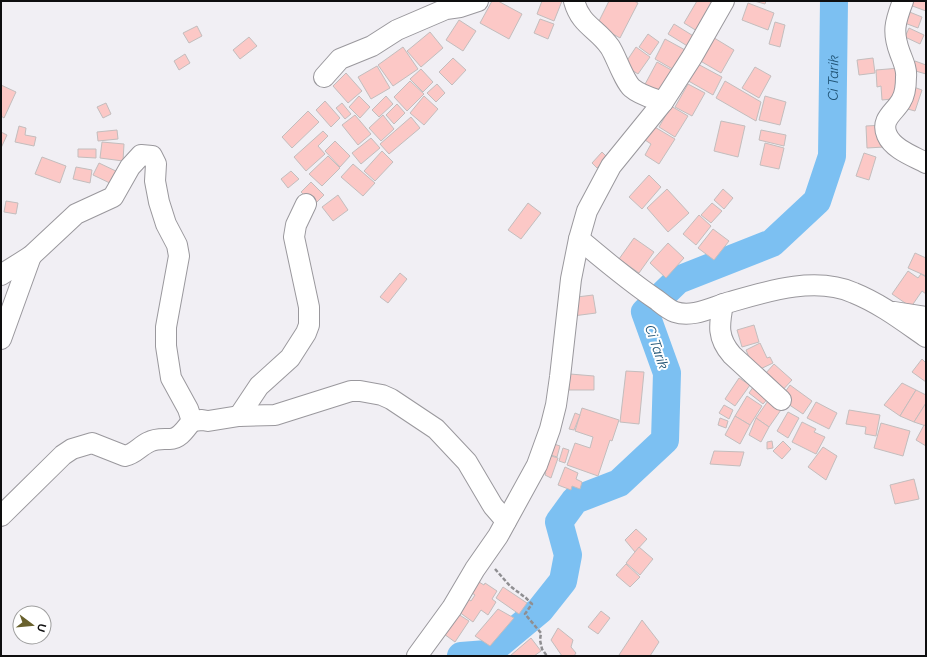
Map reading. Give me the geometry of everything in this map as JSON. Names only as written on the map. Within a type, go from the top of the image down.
[{"type":"street","points":[[324,77],[340,59],[372,46],[397,30],[446,9],[460,7],[478,1]]},
{"type":"street","points":[[574,1],[577,12],[610,46],[630,87],[641,94],[663,102]]},
{"type":"street","points":[[417,656],[452,608],[484,558],[537,465],[552,423],[556,405],[570,278],[587,211],[611,166],[663,102],[692,57],[724,1]]},
{"type":"street","points":[[903,1],[896,17],[895,35],[896,43],[905,65],[906,77],[902,100],[889,116],[885,127],[890,140],[926,163]]},
{"type":"street","points":[[1,275],[31,256],[76,214],[113,197],[130,167],[142,155],[152,156],[156,164],[155,181],[159,202],[166,224],[177,245],[179,256],[166,327],[166,346],[171,378],[188,409],[192,421]]},
{"type":"street","points":[[239,416],[259,386],[290,358],[306,333],[309,325],[309,307],[294,237],[296,225],[306,204]]},
{"type":"street","points":[[579,239],[653,298],[673,312],[688,314],[769,292],[799,286],[815,285],[835,287],[854,292],[890,312],[926,337]]},
{"type":"street","points":[[1,339],[31,256]]},
{"type":"street","points":[[723,304],[720,331],[726,348],[732,356],[781,400]]},
{"type":"street","points":[[890,312],[926,317]]},
{"type":"street","points":[[272,374],[265,390],[264,401],[275,415]]},
{"type":"street","points":[[1,516],[63,455],[72,449],[92,443],[125,456],[149,442],[179,436],[192,421],[208,421],[239,416],[275,415],[351,391],[368,392],[382,395],[391,399],[436,429],[467,462],[493,506],[506,521]]},
{"type":"path","points":[[484,558],[510,586],[532,604],[525,614],[541,633],[540,640],[542,648],[547,656]]},
{"type":"building","points":[[492,1],[498,1],[522,14],[509,39],[480,23]]},
{"type":"building","points":[[542,1],[562,1],[554,21],[537,14]]},
{"type":"building","points":[[609,1],[634,1],[638,3],[620,38],[597,25]]},
{"type":"building","points":[[697,1],[709,1],[714,4],[697,31],[684,23]]},
{"type":"building","points":[[754,1],[766,1],[765,4]]},
{"type":"building","points":[[908,1],[926,1],[926,11],[907,4]]},
{"type":"building","points":[[748,3],[774,13],[768,30],[742,20]]},
{"type":"building","points":[[907,11],[922,17],[918,28],[902,22]]},
{"type":"building","points":[[540,19],[554,24],[548,39],[534,33]]},
{"type":"building","points":[[459,20],[476,31],[463,51],[446,40]]},
{"type":"building","points":[[775,22],[785,25],[780,47],[769,44]]},
{"type":"building","points":[[674,24],[695,37],[689,47],[668,34]]},
{"type":"building","points":[[197,26],[202,36],[189,43],[183,33]]},
{"type":"building","points":[[909,28],[924,35],[920,44],[905,37]]},
{"type":"building","points":[[430,32],[443,48],[421,67],[407,51]]},
{"type":"building","points":[[648,34],[659,42],[650,55],[639,47]]},
{"type":"building","points":[[711,36],[734,50],[721,73],[697,59]]},
{"type":"building","points":[[249,37],[257,46],[240,59],[233,50]]},
{"type":"building","points":[[665,39],[687,51],[676,71],[655,59]]},
{"type":"building","points":[[403,47],[418,69],[393,86],[378,65]]},
{"type":"building","points":[[636,47],[650,57],[638,74],[624,65]]},
{"type":"building","points":[[185,54],[190,63],[179,70],[174,61]]},
{"type":"building","points":[[453,58],[466,70],[452,85],[439,72]]},
{"type":"building","points":[[873,58],[875,73],[859,75],[857,60]]},
{"type":"building","points":[[915,61],[926,65],[926,74],[912,70]]},
{"type":"building","points":[[657,62],[675,72],[661,97],[643,88]]},
{"type":"building","points":[[694,62],[722,77],[713,95],[685,79]]},
{"type":"building","points":[[377,66],[390,88],[371,99],[358,77]]},
{"type":"building","points":[[755,67],[771,76],[759,98],[742,88]]},
{"type":"building","points":[[900,68],[902,98],[882,100],[881,86],[877,87],[876,70]]},
{"type":"building","points":[[421,69],[433,82],[423,92],[410,79]]},
{"type":"building","points":[[346,73],[362,91],[348,103],[333,86]]},
{"type":"building","points":[[410,81],[424,94],[407,111],[394,97]]},
{"type":"building","points":[[725,81],[761,102],[756,121],[716,98]]},
{"type":"building","points":[[437,84],[445,93],[436,102],[427,93]]},
{"type":"building","points":[[688,84],[705,93],[692,116],[675,107]]},
{"type":"building","points":[[1,85],[16,92],[4,118],[1,116]]},
{"type":"building","points":[[911,86],[922,90],[915,111],[904,108]]},
{"type":"building","points":[[359,96],[370,107],[360,118],[349,107]]},
{"type":"building","points":[[386,96],[393,104],[379,117],[372,110]]},
{"type":"building","points":[[424,96],[438,109],[424,125],[410,113]]},
{"type":"building","points":[[765,96],[786,102],[780,125],[759,120]]},
{"type":"building","points":[[325,101],[340,118],[331,127],[316,110]]},
{"type":"building","points":[[106,103],[111,114],[103,118],[97,107]]},
{"type":"building","points":[[342,103],[351,114],[345,119],[336,108]]},
{"type":"building","points":[[397,104],[405,113],[394,124],[386,115]]},
{"type":"building","points":[[671,106],[688,116],[675,137],[659,127]]},
{"type":"building","points":[[308,111],[319,122],[292,148],[282,137]]},
{"type":"building","points":[[355,115],[371,134],[358,145],[342,125]]},
{"type":"building","points":[[383,115],[394,129],[381,141],[369,128]]},
{"type":"building","points":[[411,117],[420,128],[389,154],[380,144]]},
{"type":"building","points":[[721,121],[745,126],[738,157],[714,151]]},
{"type":"building","points":[[883,125],[884,147],[867,148],[866,126]]},
{"type":"building","points":[[19,126],[26,128],[25,135],[36,137],[34,146],[15,142]]},
{"type":"building","points":[[653,126],[675,139],[659,164],[645,155],[651,144],[645,140]]},
{"type":"building","points":[[117,130],[118,139],[98,141],[97,132]]},
{"type":"building","points":[[761,130],[786,135],[784,146],[759,140]]},
{"type":"building","points":[[323,131],[328,136],[318,146],[325,154],[306,171],[294,157]]},
{"type":"building","points":[[1,132],[7,135],[1,148]]},
{"type":"building","points":[[371,138],[380,148],[361,164],[352,153]]},
{"type":"building","points":[[335,141],[350,156],[340,167],[325,151]]},
{"type":"building","points":[[102,142],[124,144],[123,161],[100,158]]},
{"type":"building","points":[[765,143],[784,148],[779,169],[760,165]]},
{"type":"building","points":[[78,149],[96,149],[96,158],[78,157]]},
{"type":"building","points":[[382,151],[393,162],[375,181],[364,171]]},
{"type":"building","points":[[602,152],[607,157],[597,168],[592,163]]},
{"type":"building","points":[[864,153],[876,157],[869,180],[856,176]]},
{"type":"building","points":[[328,156],[340,168],[322,186],[309,174]]},
{"type":"building","points":[[42,157],[66,166],[60,183],[35,174]]},
{"type":"building","points":[[99,163],[120,173],[114,185],[93,175]]},
{"type":"building","points":[[353,164],[375,183],[363,196],[341,177]]},
{"type":"building","points":[[76,167],[92,170],[90,183],[73,179]]},
{"type":"building","points":[[291,171],[299,179],[288,188],[281,179]]},
{"type":"building","points":[[649,175],[661,187],[642,209],[629,197]]},
{"type":"building","points":[[311,182],[324,195],[314,205],[301,192]]},
{"type":"building","points":[[667,189],[689,213],[668,232],[647,208]]},
{"type":"building","points":[[723,189],[733,198],[724,209],[714,200]]},
{"type":"building","points":[[338,195],[348,210],[333,221],[322,207]]},
{"type":"building","points":[[6,201],[18,203],[16,214],[4,212]]},
{"type":"building","points":[[528,203],[541,213],[521,239],[508,230]]},
{"type":"building","points":[[712,203],[722,211],[711,223],[701,215]]},
{"type":"building","points":[[699,215],[711,226],[696,245],[683,234]]},
{"type":"building","points":[[713,229],[729,241],[714,260],[698,248]]},
{"type":"building","points":[[634,238],[654,252],[639,273],[619,259]]},
{"type":"building","points":[[668,243],[684,258],[666,278],[650,263]]},
{"type":"building","points":[[915,253],[926,258],[926,276],[908,268]]},
{"type":"building","points":[[908,271],[918,278],[921,274],[926,277],[926,294],[922,291],[911,307],[892,294]]},
{"type":"building","points":[[400,273],[407,279],[388,303],[380,297]]},
{"type":"building","points":[[593,295],[596,313],[573,316],[577,297]]},
{"type":"building","points":[[754,325],[759,342],[742,347],[737,330]]},
{"type":"building","points":[[760,343],[767,358],[770,357],[773,363],[756,371],[747,358],[749,357],[746,350]]},
{"type":"building","points":[[922,359],[926,363],[926,382],[912,372]]},
{"type":"building","points":[[774,364],[792,380],[779,394],[765,374]]},
{"type":"building","points":[[626,371],[644,372],[639,424],[620,422]]},
{"type":"building","points":[[570,374],[594,376],[594,390],[569,390]]},
{"type":"building","points":[[739,378],[750,385],[735,406],[725,399]]},
{"type":"building","points":[[756,383],[771,395],[763,404],[749,393]]},
{"type":"building","points":[[902,383],[916,390],[900,416],[884,405]]},
{"type":"building","points":[[790,385],[812,401],[803,414],[785,402],[783,395]]},
{"type":"building","points":[[916,390],[926,395],[926,403],[914,422],[900,416]]},
{"type":"building","points":[[747,396],[762,406],[750,425],[735,416]]},
{"type":"building","points":[[770,398],[783,407],[769,427],[756,418]]},
{"type":"building","points":[[816,402],[837,413],[829,429],[807,418]]},
{"type":"building","points":[[926,403],[926,426],[914,422]]},
{"type":"building","points":[[724,405],[733,410],[729,419],[719,413]]},
{"type":"building","points":[[582,408],[619,420],[612,441],[610,440],[598,476],[567,465],[575,443],[590,448],[593,437],[575,431]]},
{"type":"building","points":[[849,410],[880,415],[876,436],[865,434],[866,427],[846,424]]},
{"type":"building","points":[[788,412],[799,418],[788,438],[777,431]]},
{"type":"building","points":[[575,413],[580,415],[574,430],[569,429]]},
{"type":"building","points":[[735,416],[750,425],[740,444],[725,435]]},
{"type":"building","points":[[720,418],[728,421],[726,428],[718,425]]},
{"type":"building","points":[[756,418],[769,427],[761,442],[749,435]]},
{"type":"building","points":[[802,422],[816,429],[814,432],[825,437],[816,454],[792,442]]},
{"type":"building","points":[[881,423],[910,431],[903,456],[874,448]]},
{"type":"building","points":[[924,425],[926,426],[926,446],[916,440]]},
{"type":"building","points":[[772,441],[773,448],[767,449],[767,442]]},
{"type":"building","points":[[783,441],[791,449],[782,459],[773,451]]},
{"type":"building","points":[[551,443],[560,446],[557,457],[548,454]]},
{"type":"building","points":[[823,447],[837,456],[826,480],[808,467]]},
{"type":"building","points":[[563,448],[569,450],[565,463],[559,461]]},
{"type":"building","points":[[714,451],[744,452],[740,466],[710,464]]},
{"type":"building","points":[[548,455],[558,458],[551,478],[543,472]]},
{"type":"building","points":[[565,467],[578,473],[576,479],[582,482],[580,489],[572,486],[571,490],[558,485]]},
{"type":"building","points":[[914,479],[919,499],[895,504],[890,485]]},
{"type":"building","points":[[636,529],[647,539],[635,552],[625,540]]},
{"type":"building","points":[[639,547],[653,559],[640,575],[626,563]]},
{"type":"building","points":[[626,564],[640,577],[630,587],[616,575]]},
{"type":"building","points":[[479,582],[484,585],[485,583],[497,591],[492,599],[496,602],[488,615],[481,610],[473,622],[459,612],[468,599],[471,601],[475,595],[472,593]]},
{"type":"building","points":[[503,587],[527,603],[519,614],[496,598]]},
{"type":"building","points":[[498,609],[514,618],[490,646],[475,636]]},
{"type":"building","points":[[601,611],[610,618],[598,634],[588,627]]},
{"type":"building","points":[[458,614],[469,621],[455,642],[444,634]]},
{"type":"building","points":[[642,620],[659,642],[650,656],[619,655]]},
{"type":"building","points":[[558,628],[573,640],[571,647],[576,653],[574,656],[562,656],[551,640]]},
{"type":"building","points":[[531,638],[541,651],[534,656],[510,656]]},
{"type":"waterway","name":"Ci Tarik","points":[[461,656],[487,654],[540,610],[563,581],[568,555],[559,522],[575,500],[619,483],[665,440],[667,373],[645,312],[678,280],[772,243],[817,201],[832,156],[834,1]]}]
